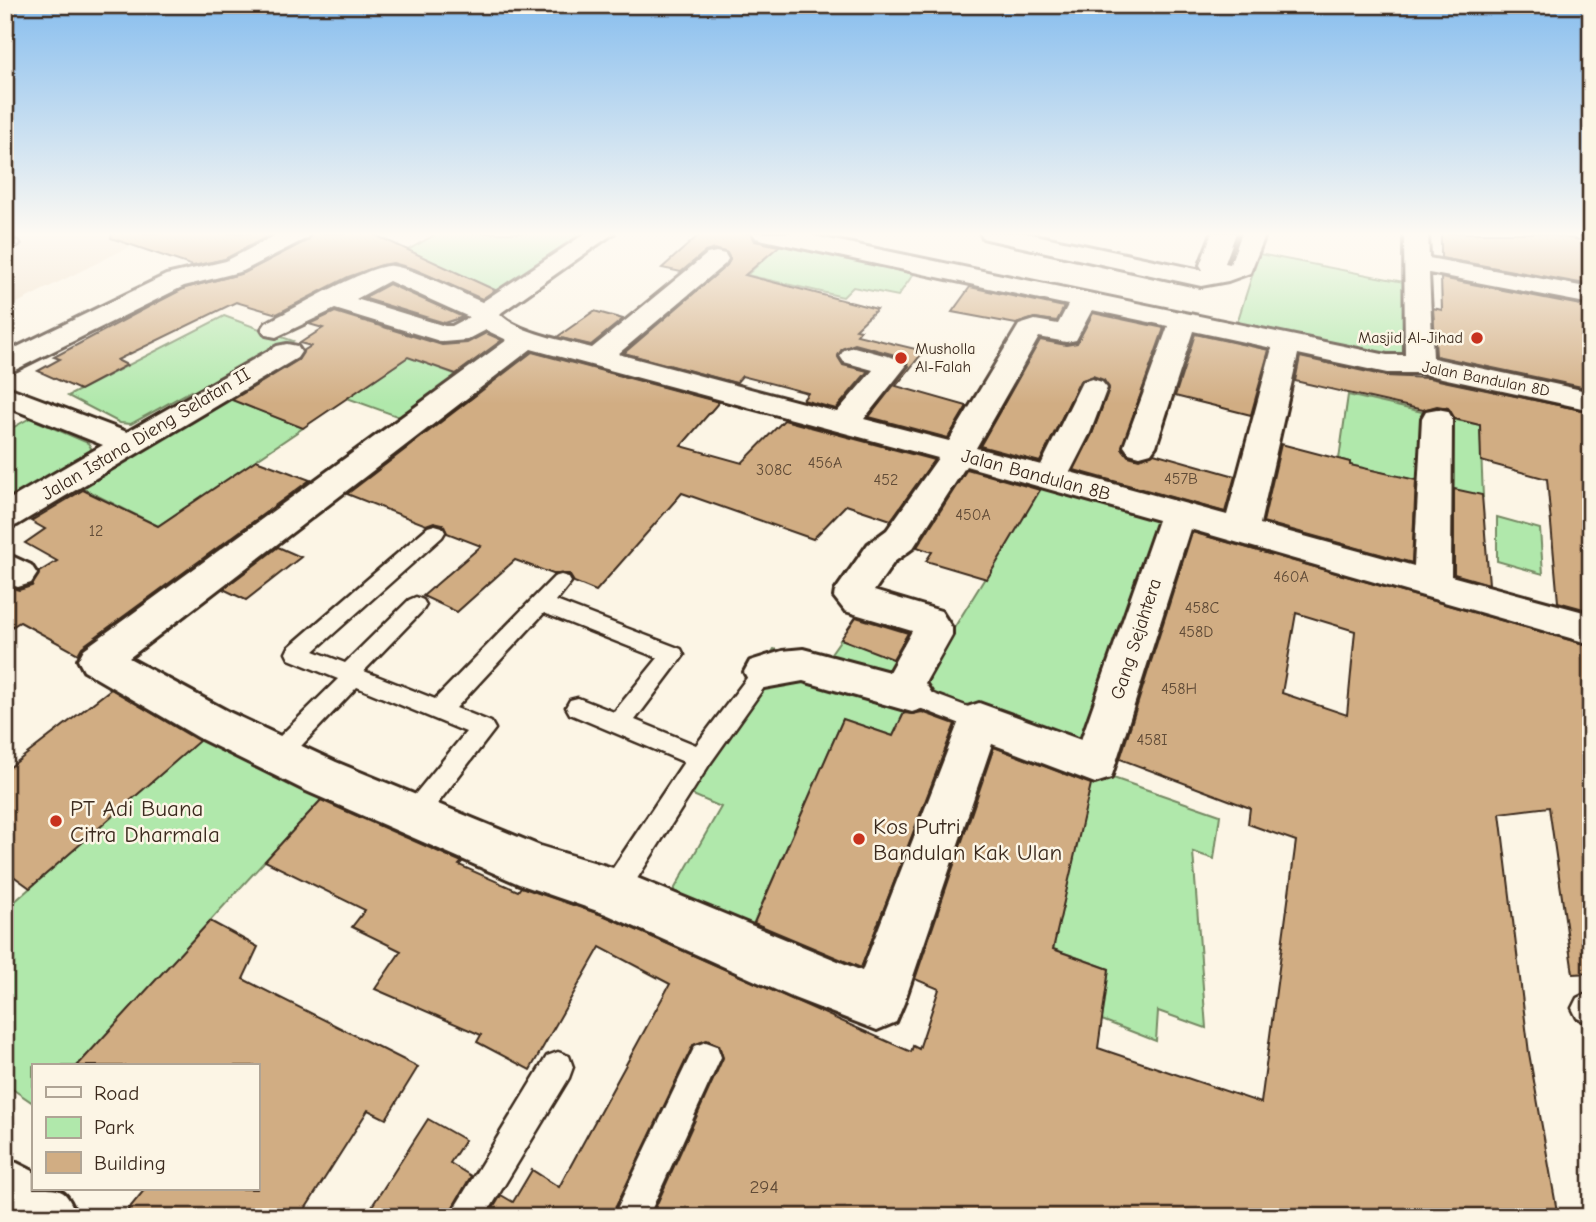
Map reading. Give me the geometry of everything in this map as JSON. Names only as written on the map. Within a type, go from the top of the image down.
[{"type":"street","points":[[5,365],[155,290]]},
{"type":"street","name":"Jalan Bandulan 8B","points":[[330,299],[349,290]]},
{"type":"street","name":"Jalan Bandulan 8B","points":[[430,290],[487,316],[497,326],[527,338],[1241,530],[1591,629]]},
{"type":"street","points":[[330,299],[443,334],[457,334],[487,316],[493,306],[517,290]]},
{"type":"street","points":[[597,358],[679,290]]},
{"type":"street","name":"Jalan Bandulan 8D","points":[[1036,290],[1387,364],[1429,366],[1591,401]]},
{"type":"street","points":[[1419,290],[1437,416],[1432,585]]},
{"type":"street","points":[[1559,290],[1591,296]]},
{"type":"street","name":"Jalan Istana Dieng Selatan II","points":[[5,517],[128,444],[281,340],[330,299]]},
{"type":"street","points":[[764,672],[803,665],[905,693],[932,635],[932,628],[927,621],[858,601],[853,597],[881,553],[901,540],[957,453],[1029,331],[1035,328],[1066,334],[1084,300]]},
{"type":"street","points":[[1140,446],[1183,321]]},
{"type":"street","points":[[527,338],[98,660],[276,756],[412,817],[536,868],[613,892],[809,990],[877,1003],[979,721]]},
{"type":"street","points":[[1241,530],[1287,343]]},
{"type":"street","points":[[844,423],[892,366],[855,356]]},
{"type":"street","points":[[1050,478],[1074,433],[1092,388]]},
{"type":"street","points":[[5,395],[128,444]]},
{"type":"street","name":"Gang Sejahtera","points":[[979,721],[1095,764],[1178,513]]},
{"type":"street","points":[[5,1188],[46,1217]]},
{"type":"lane","points":[[412,817],[483,729],[297,653],[435,532]]},
{"type":"lane","points":[[439,710],[561,582]]},
{"type":"lane","points":[[540,604],[673,655],[618,724]]},
{"type":"lane","points":[[276,756],[347,685],[356,664],[416,605]]},
{"type":"lane","points":[[613,892],[700,758],[764,672]]},
{"type":"lane","points":[[905,693],[979,721]]},
{"type":"lane","points":[[578,707],[700,758]]},
{"type":"lane","points":[[630,1217],[706,1057]]},
{"type":"lane","points":[[466,1217],[558,1067]]},
{"type":"shaded area","points":[[5,290],[43,290],[13,305],[5,303]]},
{"type":"green space","points":[[442,290],[496,290],[472,304]]},
{"type":"green space","points":[[813,290],[850,290],[843,297]]},
{"type":"green space","points":[[868,290],[902,290],[898,296]]},
{"type":"green space","points":[[1247,290],[1409,290],[1407,356],[1395,359],[1236,326]]},
{"type":"green space","points":[[224,316],[293,341],[197,394],[191,391],[131,424],[120,423],[68,396]]},
{"type":"green space","points":[[408,357],[463,377],[405,419],[347,398]]},
{"type":"green space","points":[[1348,395],[1431,414],[1427,483],[1350,465],[1350,462],[1339,459]]},
{"type":"green space","points":[[226,397],[303,428],[158,526],[76,485]]},
{"type":"green space","points":[[1442,417],[1480,425],[1483,497],[1441,486]]},
{"type":"green space","points":[[30,418],[88,443],[90,454],[5,505],[5,432]]},
{"type":"green space","points":[[1042,486],[1169,520],[1087,744],[914,691],[893,736],[843,719],[747,938],[667,902],[721,807],[686,792],[774,649],[822,666],[841,639],[928,670]]},
{"type":"green space","points":[[1497,517],[1540,529],[1543,574],[1497,561]]},
{"type":"green space","points":[[211,730],[330,790],[79,1064],[32,1064],[32,1102],[5,1084],[5,910]]},
{"type":"green space","points":[[1093,771],[1220,815],[1214,859],[1193,852],[1206,1028],[1158,1011],[1156,1041],[1102,1020],[1109,969],[1053,949]]},
{"type":"building","points":[[181,290],[323,290],[277,314],[236,302],[117,360],[127,365],[80,390],[38,371],[60,359],[54,357]]},
{"type":"building","points":[[378,290],[403,290],[463,317],[445,323],[363,298]]},
{"type":"building","points":[[462,290],[495,290],[482,299]]},
{"type":"building","points":[[698,290],[803,290],[877,309],[856,329],[861,330],[857,335],[924,351],[896,386],[967,406],[948,438],[869,417],[909,366],[903,357],[855,344],[842,349],[838,357],[843,365],[868,371],[836,409],[803,400],[808,393],[742,376],[736,383],[624,353]]},
{"type":"building","points":[[968,290],[984,290],[1064,307],[1057,321],[1034,318],[1016,324],[952,312]]},
{"type":"building","points":[[1441,290],[1503,290],[1591,307],[1591,389],[1436,356],[1433,308],[1442,310]]},
{"type":"building","points":[[594,311],[623,319],[591,345],[557,337]]},
{"type":"building","points":[[335,312],[442,345],[467,343],[486,333],[502,340],[456,374],[408,357],[303,428],[232,400],[298,360],[303,351],[311,346],[300,343],[323,328],[309,324]]},
{"type":"building","points":[[1093,313],[1164,328],[1122,448],[1128,456],[1139,459],[1154,453],[1235,476],[1225,512],[1074,470],[1092,434],[1109,389],[1104,380],[1093,376],[1080,381],[1040,462],[980,446],[1040,340],[1066,345],[1077,343]]},
{"type":"building","points":[[1195,334],[1269,350],[1251,415],[1175,396]]},
{"type":"building","points":[[532,352],[719,402],[681,446],[742,463],[784,420],[934,460],[891,520],[846,505],[813,539],[682,493],[596,591],[574,582],[569,574],[553,574],[515,560],[457,612],[423,596],[481,546],[447,533],[443,524],[434,522],[426,525],[347,494]]},
{"type":"building","points":[[1300,357],[1386,376],[1429,378],[1591,412],[1591,611],[1558,602],[1547,479],[1481,461],[1480,425],[1455,419],[1448,408],[1437,406],[1423,410],[1295,381]]},
{"type":"building","points":[[1281,444],[1350,462],[1350,465],[1416,480],[1412,563],[1263,522]]},
{"type":"building","points":[[256,460],[310,480],[82,647],[78,654],[20,622],[5,631],[5,592],[12,588],[19,590],[32,586],[39,572],[57,561],[25,543],[45,529],[31,521],[83,490],[158,526]]},
{"type":"building","points":[[967,469],[1040,490],[987,579],[926,561],[932,552],[917,547]]},
{"type":"building","points":[[1454,489],[1482,495],[1489,584],[1454,574]]},
{"type":"building","points":[[1192,532],[1591,646],[1591,973],[1573,974],[1549,807],[1500,813],[1529,1053],[1558,1217],[651,1217],[723,1058],[719,1045],[707,1040],[693,1045],[611,1217],[488,1217],[501,1195],[513,1202],[532,1170],[559,1187],[670,984],[600,947],[530,1070],[477,1042],[481,1035],[375,989],[401,951],[352,927],[365,910],[265,861],[321,800],[462,862],[459,865],[518,891],[521,887],[605,916],[911,1052],[913,1046],[919,1049],[939,989],[915,979],[994,747],[1091,784],[1053,949],[1109,969],[1098,1048],[1261,1103],[1296,841],[1248,824],[1250,808],[1120,759]],"holes":[[[1296,613],[1355,631],[1347,715],[1282,693]]]},
{"type":"building","points":[[278,547],[301,557],[246,600],[223,589]]},
{"type":"building","points":[[856,617],[908,633],[893,659],[841,639]]},
{"type":"building","name":"PT Adi Buana Citra Dharmala","points":[[111,689],[199,741],[30,888],[5,870],[5,771]]},
{"type":"building","points":[[922,712],[955,724],[861,968],[754,923],[843,719],[893,736],[904,713]]},
{"type":"building","points":[[210,921],[258,947],[243,979],[418,1067],[386,1119],[368,1110],[300,1217],[122,1217],[144,1190],[259,1190],[259,1064],[79,1064]]},
{"type":"building","points":[[428,1119],[465,1140],[450,1163],[471,1176],[447,1217],[365,1217]]},
{"type":"place","name":"Masjid Al-Jihad","points":[[1477,338]]},
{"type":"place","name":"Musholla Al-Falah","points":[[901,358]]},
{"type":"place","name":"PT Adi Buana Citra Dharmala","points":[[56,821]]},
{"type":"place","name":"Kos Putri Bandulan Kak Ulan","points":[[859,839]]}]
